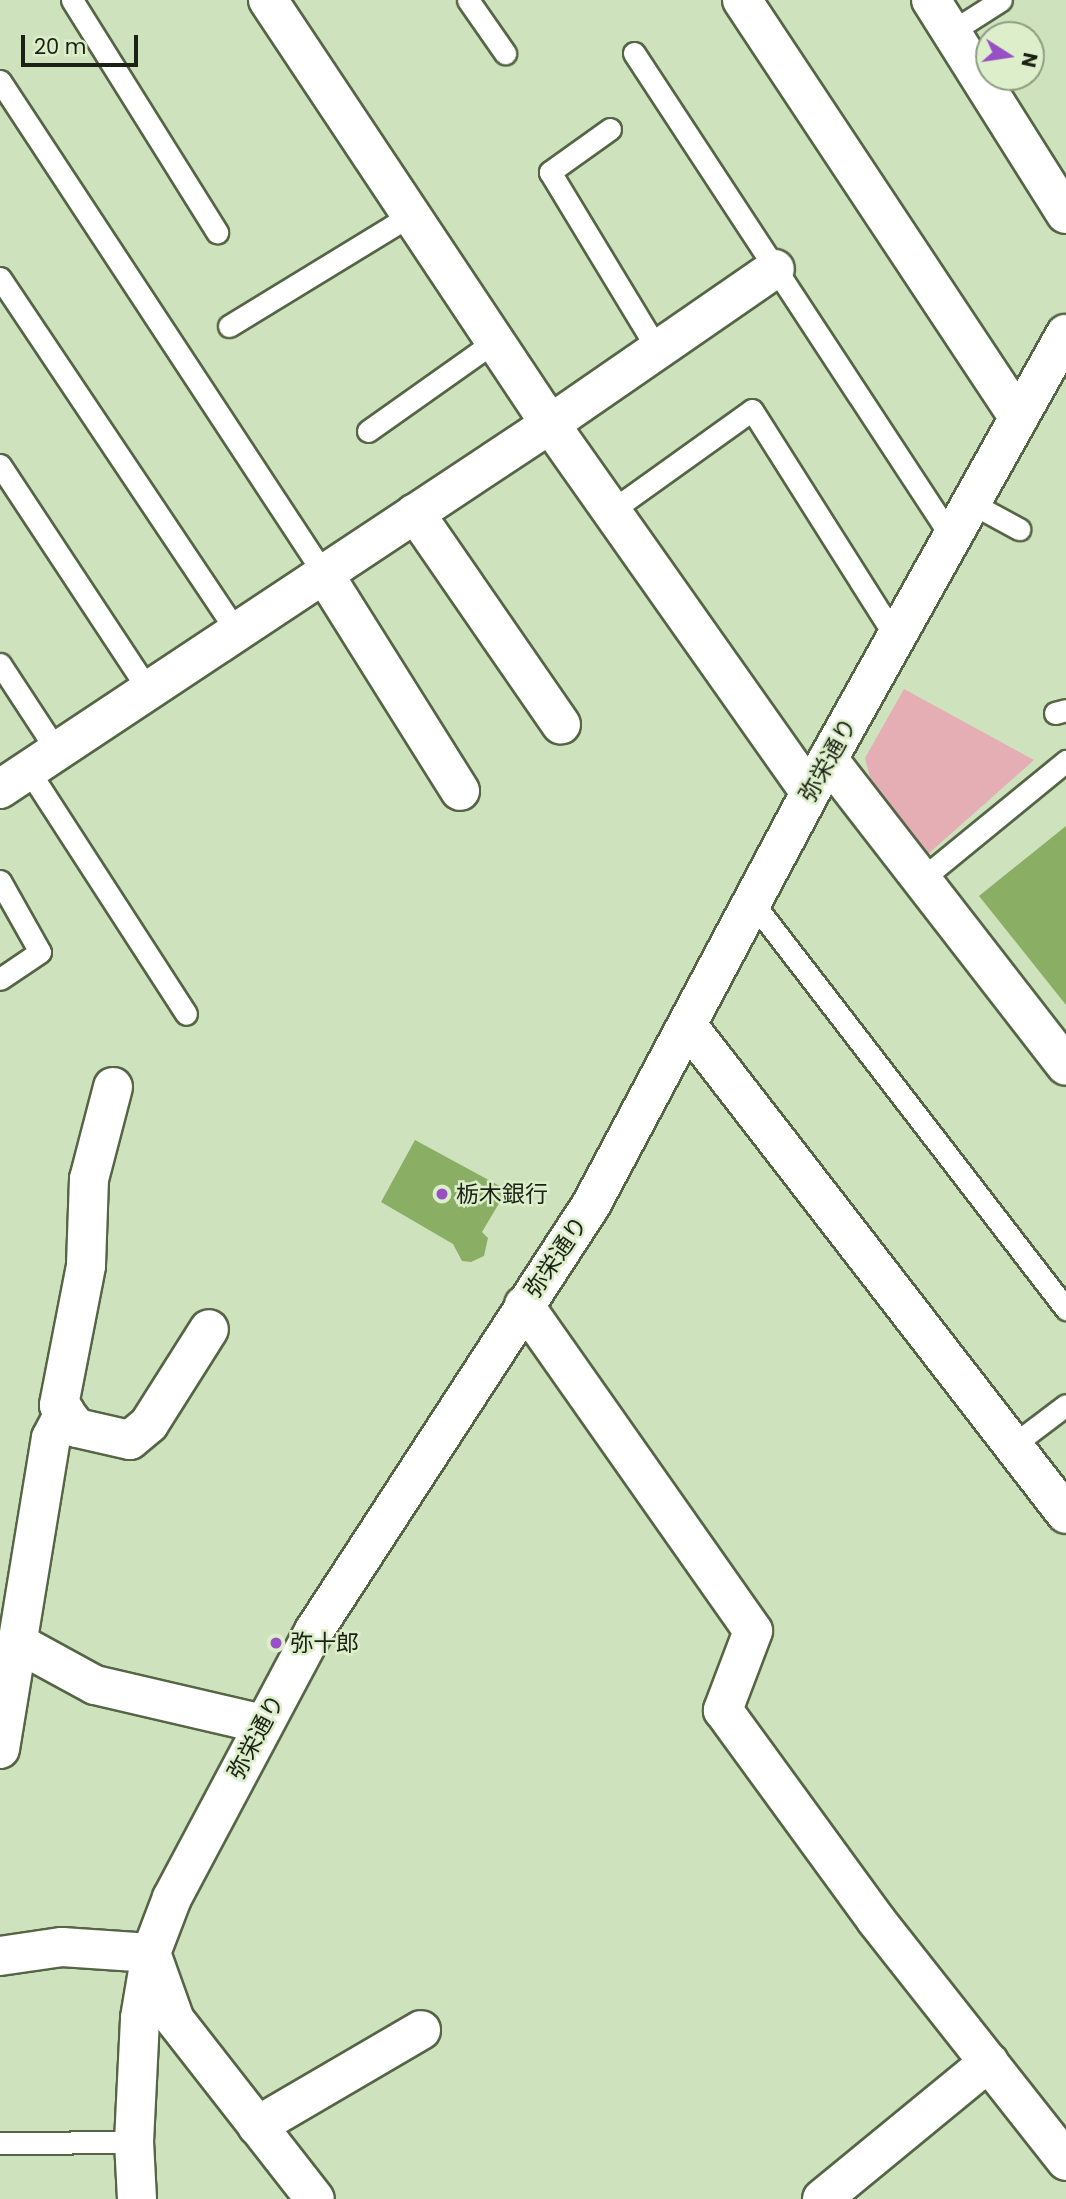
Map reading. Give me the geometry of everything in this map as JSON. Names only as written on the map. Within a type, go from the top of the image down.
[{"type":"street","points":[[268,0],[550,424],[810,793]]},
{"type":"street","points":[[742,0],[1019,418]]},
{"type":"street","points":[[931,0],[1066,214]]},
{"type":"street","points":[[29,771],[550,424],[775,269]]},
{"type":"street","name":"弥栄通り","points":[[137,2199],[134,2142],[135,2069],[151,1953],[172,1898],[262,1724],[314,1631],[591,1205],[828,759],[1019,418],[1063,345]]},
{"type":"street","points":[[415,513],[561,725]]},
{"type":"street","points":[[324,574],[460,791]]},
{"type":"street","points":[[828,759],[1066,1066]]},
{"type":"street","points":[[688,1026],[1066,1514]]},
{"type":"street","points":[[113,1087],[89,1179],[86,1266],[59,1405],[77,1428],[130,1440],[149,1424],[209,1329]]},
{"type":"street","points":[[524,1306],[753,1630],[723,1710],[876,1920],[1066,2161]]},
{"type":"street","points":[[0,1749],[51,1438],[65,1412]]},
{"type":"street","points":[[16,1642],[95,1685],[262,1724]]},
{"type":"street","points":[[0,1956],[62,1947],[151,1953],[175,2020],[315,2199]]},
{"type":"street","points":[[257,2126],[421,2030]]},
{"type":"street","points":[[822,2199],[989,2062]]},
{"type":"lane","points":[[72,0],[217,232]]},
{"type":"lane","points":[[468,0],[505,52]]},
{"type":"lane","points":[[951,32],[1001,0]]},
{"type":"lane","points":[[634,53],[952,538]]},
{"type":"lane","points":[[0,81],[324,574]]},
{"type":"lane","points":[[610,129],[550,172],[658,350]]},
{"type":"lane","points":[[229,326],[411,215]]},
{"type":"lane","points":[[0,278],[237,632]]},
{"type":"lane","points":[[368,431],[495,341]]},
{"type":"lane","points":[[611,511],[752,410],[896,638]]},
{"type":"lane","points":[[0,465],[149,691]]},
{"type":"lane","points":[[971,503],[1019,529]]},
{"type":"lane","points":[[0,664],[29,771],[186,1014]]},
{"type":"lane","points":[[922,878],[1066,761]]},
{"type":"lane","points":[[0,881],[40,952],[0,979]]},
{"type":"lane","points":[[753,902],[1066,1309]]},
{"type":"lane","points":[[1013,1446],[1066,1405]]},
{"type":"lane","points":[[0,2143],[134,2142]]},
{"type":"shaded area","points":[[904,689],[1034,760],[927,855],[873,789],[865,758]]},
{"type":"building","points":[[1066,826],[1066,1005],[979,896]]},
{"type":"building","points":[[415,1140],[507,1190],[482,1232],[488,1238],[484,1256],[471,1262],[462,1261],[453,1244],[381,1202]]},
{"type":"place","name":"栃木銀行","points":[[442,1194]]},
{"type":"place","name":"弥十郎","points":[[276,1643]]}]
